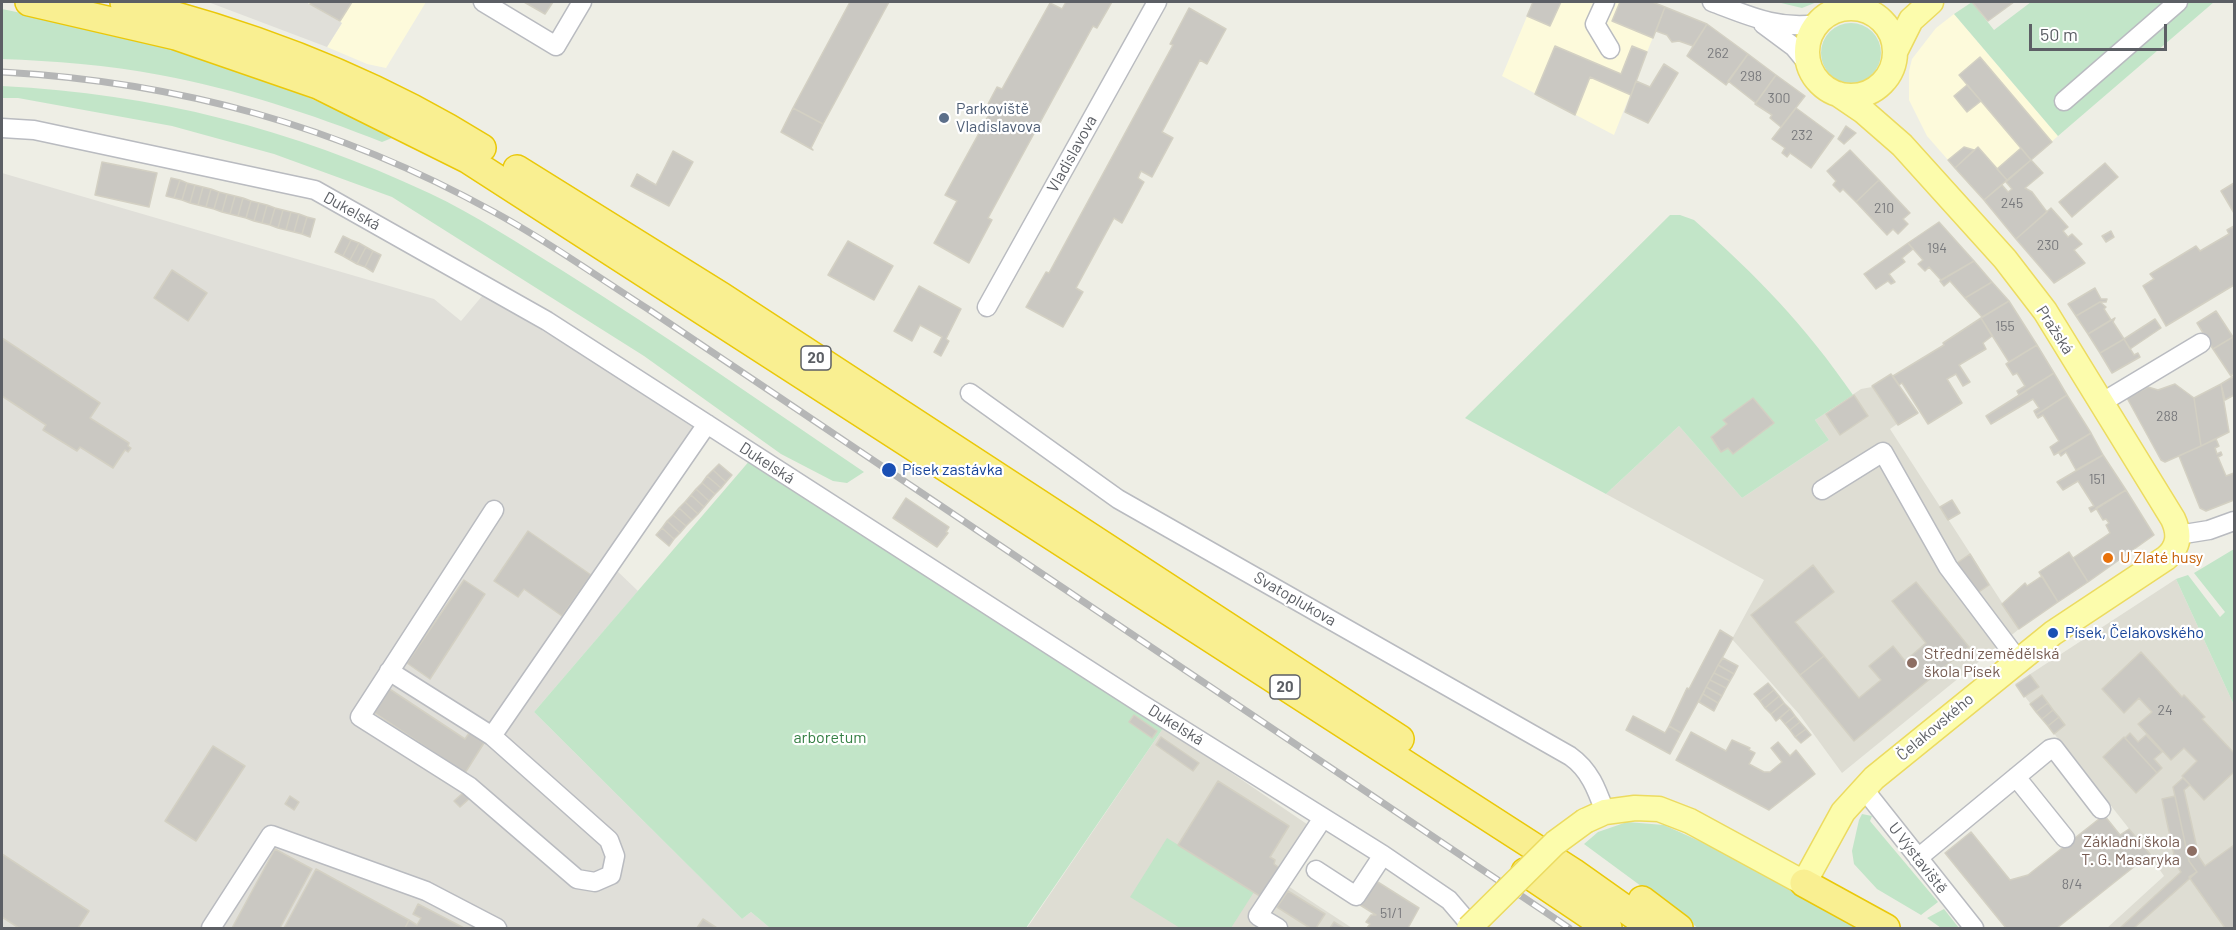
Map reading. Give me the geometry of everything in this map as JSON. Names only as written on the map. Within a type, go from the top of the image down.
[{"type":"highway","name":"20","points":[[29,2],[57,6],[176,36],[318,85],[466,159],[1573,872],[1652,928]]},
{"type":"highway","name":"20","points":[[124,2],[276,47],[375,90],[466,138],[721,296],[1117,552],[1528,823],[1679,928]]},
{"type":"highway","points":[[1525,872],[1608,928]]},
{"type":"highway","points":[[1804,883],[1886,928]]},
{"type":"main road","points":[[1878,17],[1906,16],[1927,5]]},
{"type":"main road","points":[[1895,52],[1887,27],[1878,17],[1866,11],[1839,9],[1817,24],[1810,36],[1807,49],[1808,64],[1820,82],[1838,94],[1864,94],[1887,77],[1902,33],[1927,5]]},
{"type":"main road","name":"Pražská","points":[[1887,77],[1885,101],[1888,116],[1902,145]]},
{"type":"main road","name":"Pražská","points":[[1838,94],[1863,111],[1902,145],[2005,259],[2045,311],[2173,519],[2178,535]]},
{"type":"main road","name":"Čelakovského","points":[[1804,883],[1834,825],[1863,788],[2018,660],[2092,606],[2166,558],[2177,544],[2178,535]]},
{"type":"main road","points":[[1472,928],[1555,843],[1595,817],[1635,808],[1659,809],[1690,821],[1804,883]]},
{"type":"street","points":[[483,2],[556,46],[582,2]]},
{"type":"street","name":"Vladislavova","points":[[987,307],[1157,2]]},
{"type":"street","points":[[1605,2],[1595,24],[1610,49]]},
{"type":"street","points":[[1712,2],[1754,18],[1795,27],[1817,24]]},
{"type":"street","points":[[2064,101],[2178,2]]},
{"type":"street","points":[[1754,18],[1794,47],[1808,64]]},
{"type":"street","name":"Dukelská","points":[[2,128],[34,130],[315,190],[547,321],[1383,855],[1449,900],[1472,928]]},
{"type":"street","points":[[2101,403],[2201,343]]},
{"type":"street","name":"Svatoplukova","points":[[970,393],[1118,499],[1570,756],[1584,766],[1598,791],[1595,817]]},
{"type":"street","points":[[492,736],[707,424]]},
{"type":"street","points":[[1822,490],[1882,452],[1948,567],[2018,660]]},
{"type":"street","points":[[389,671],[492,736],[609,840],[615,856],[611,875],[595,882],[577,879],[469,786],[360,717],[389,671],[494,510]]},
{"type":"street","points":[[2178,535],[2219,527],[2235,521]]},
{"type":"street","points":[[1918,858],[2054,748],[2101,809]]},
{"type":"street","points":[[2016,777],[2065,838]]},
{"type":"street","name":"U Výstaviště","points":[[1863,788],[1974,928]]},
{"type":"street","points":[[1278,928],[1254,922],[1323,818]]},
{"type":"street","points":[[211,928],[271,835],[426,891],[497,928]]},
{"type":"street","points":[[1316,870],[1356,896],[1383,855]]},
{"type":"shaded area","points":[[208,2],[306,2],[342,23],[327,47]]},
{"type":"shaded area","points":[[306,2],[426,2],[386,68],[367,64],[327,47],[342,23]]},
{"type":"shaded area","points":[[1533,2],[1652,2],[1665,7],[1614,135],[1502,76]]},
{"type":"shaded area","points":[[1954,14],[2058,136],[1984,201],[1927,136],[1909,100],[1909,71],[1912,59],[1936,28]]},
{"type":"shaded area","points":[[2,173],[434,299],[461,321],[483,295],[575,350],[703,434],[614,568],[638,591],[534,712],[742,919],[751,912],[770,928],[2,928]]},
{"type":"shaded area","points":[[1872,387],[1897,424],[1890,429],[2019,629],[1842,773],[1799,714],[1732,639],[1764,580],[1606,494],[1679,426],[1742,498],[1829,440],[1815,420],[1861,389]]},
{"type":"shaded area","points":[[2176,579],[2234,705],[2234,928],[2107,928],[2164,876],[2015,684]]},
{"type":"shaded area","points":[[1164,727],[1323,835],[1288,886],[1352,928],[1027,928]]},
{"type":"green space","points":[[1777,2],[1817,2],[1802,8]]},
{"type":"green space","points":[[1972,2],[1994,30],[2031,2],[2214,2],[2058,136],[1954,14]]},
{"type":"green space","points":[[2,9],[128,35],[257,75],[397,136],[382,142],[273,103],[217,87],[160,75],[81,64],[2,59]]},
{"type":"green space","points":[[1851,23],[1863,25],[1876,36],[1881,53],[1879,65],[1868,78],[1851,83],[1839,81],[1826,70],[1821,53],[1823,41],[1834,28]]},
{"type":"green space","points":[[2,86],[114,97],[221,118],[325,150],[429,193],[497,230],[601,295],[864,472],[847,483],[833,481],[781,454],[644,356],[392,197],[274,154],[172,126],[18,98],[2,98]]},
{"type":"green space","points":[[1670,215],[1680,215],[1694,220],[1739,261],[1798,323],[1853,395],[1815,420],[1829,440],[1742,498],[1679,426],[1606,494],[1465,418]]},
{"type":"green space","name":"arboretum","points":[[751,459],[1164,727],[1026,928],[770,928],[751,912],[742,919],[534,712]]},
{"type":"green space","points":[[2234,549],[2234,705],[2176,579],[2188,575],[2220,617],[2225,612],[2194,573]]},
{"type":"green space","points":[[1862,814],[1872,816],[1870,821],[1938,902],[1921,915],[1877,889],[1854,864],[1852,851]]},
{"type":"green space","points":[[1627,822],[1664,825],[1706,844],[1867,928],[1698,928],[1584,844],[1598,832]]},
{"type":"green space","points":[[1167,838],[1254,892],[1231,928],[1180,928],[1130,897]]},
{"type":"green space","points":[[1944,909],[1959,928],[1941,928],[1927,918]]},
{"type":"building","points":[[311,2],[352,2],[340,21],[310,4]]},
{"type":"building","points":[[524,2],[553,2],[545,14]]},
{"type":"building","points":[[850,2],[889,2],[823,124],[793,108]]},
{"type":"building","points":[[1066,2],[1112,2],[1097,28],[1093,26],[1055,95],[988,218],[992,220],[969,263],[934,243],[957,201],[945,195],[993,106],[988,104],[997,87],[1002,89],[1050,3],[1062,9]]},
{"type":"building","points":[[1533,2],[1561,2],[1550,26],[1527,16]]},
{"type":"building","points":[[1620,2],[1652,2],[1665,7],[1653,38],[1612,21]]},
{"type":"building","points":[[1972,2],[2014,2],[1988,21]]},
{"type":"building","points":[[1665,7],[1707,24],[1693,46],[1679,41],[1672,42],[1667,35],[1656,31]]},
{"type":"building","points":[[1189,8],[1226,29],[1207,64],[1200,60],[1162,132],[1173,138],[1152,177],[1141,171],[1138,178],[1144,182],[1122,223],[1114,218],[1076,288],[1083,292],[1063,327],[1026,307],[1046,272],[1049,273],[1173,45],[1170,44]]},
{"type":"building","points":[[1707,24],[1748,54],[1726,85],[1687,56]]},
{"type":"building","points":[[1555,46],[1621,74],[1632,46],[1647,52],[1631,95],[1590,77],[1575,115],[1535,94]]},
{"type":"building","points":[[1748,54],[1776,75],[1756,103],[1728,81]]},
{"type":"building","points":[[1980,57],[2052,142],[2031,160],[1959,75]]},
{"type":"building","points":[[1664,64],[1678,73],[1648,123],[1625,112],[1636,81],[1650,87]]},
{"type":"building","points":[[1776,75],[1805,96],[1781,127],[1770,118],[1772,115],[1755,104]]},
{"type":"building","points":[[1967,85],[1981,101],[1967,112],[1954,96]]},
{"type":"building","points":[[793,108],[823,124],[811,148],[813,150],[781,132]]},
{"type":"building","points":[[1796,108],[1834,136],[1811,168],[1790,153],[1787,157],[1782,153],[1785,148],[1772,139]]},
{"type":"building","points":[[1846,126],[1856,133],[1844,144],[1838,139]]},
{"type":"building","points":[[1964,147],[1974,150],[1955,168],[1948,160]]},
{"type":"building","points":[[1978,147],[2007,180],[1984,200],[1955,168]]},
{"type":"building","points":[[2021,148],[2031,160],[2007,180],[1997,169]]},
{"type":"building","points":[[1850,150],[1879,180],[1856,202],[1843,189],[1840,192],[1833,185],[1836,181],[1827,171]]},
{"type":"building","points":[[673,151],[693,162],[669,206],[631,186],[637,174],[656,185]]},
{"type":"building","points":[[2031,160],[2043,173],[2025,188],[2032,192],[2047,212],[2016,239],[1984,200],[2002,185],[2008,192],[2012,189],[2006,182]]},
{"type":"building","points":[[102,162],[157,173],[149,207],[95,195]]},
{"type":"building","points":[[2105,163],[2118,177],[2072,217],[2059,202]]},
{"type":"building","points":[[171,178],[180,180],[174,198],[166,196]]},
{"type":"building","points":[[180,180],[187,183],[182,200],[174,198]]},
{"type":"building","points":[[1879,180],[1910,213],[1903,219],[1908,224],[1898,234],[1893,229],[1887,235],[1856,202]]},
{"type":"building","points":[[187,183],[195,185],[190,203],[182,200]]},
{"type":"building","points":[[2234,183],[2234,213],[2221,191]]},
{"type":"building","points":[[195,185],[203,187],[198,205],[190,203]]},
{"type":"building","points":[[203,187],[211,189],[206,207],[198,205]]},
{"type":"building","points":[[211,189],[219,192],[214,209],[206,207]]},
{"type":"building","points":[[219,192],[227,194],[222,212],[214,209]]},
{"type":"building","points":[[227,194],[235,196],[230,214],[222,212]]},
{"type":"building","points":[[235,196],[243,198],[238,216],[230,214]]},
{"type":"building","points":[[243,198],[251,201],[246,218],[238,216]]},
{"type":"building","points":[[251,201],[259,203],[254,221],[246,218]]},
{"type":"building","points":[[259,203],[267,205],[262,223],[254,221]]},
{"type":"building","points":[[267,205],[275,208],[270,225],[262,223]]},
{"type":"building","points":[[275,208],[283,210],[278,228],[270,225]]},
{"type":"building","points":[[2051,208],[2068,227],[2063,231],[2068,237],[2072,234],[2082,244],[2074,250],[2085,263],[2054,283],[2016,239]]},
{"type":"building","points":[[283,210],[291,212],[286,230],[278,228]]},
{"type":"building","points":[[291,212],[299,214],[294,232],[286,230]]},
{"type":"building","points":[[299,214],[307,217],[302,234],[294,232]]},
{"type":"building","points":[[307,217],[315,219],[310,237],[302,234]]},
{"type":"building","points":[[1939,222],[1974,261],[1941,280],[1929,267],[1925,271],[1918,264],[1923,260],[1908,243]]},
{"type":"building","points":[[2234,226],[2234,285],[2166,326],[2143,286],[2154,279],[2150,274],[2196,246],[2200,251],[2229,234],[2227,230]]},
{"type":"building","points":[[2111,231],[2114,237],[2106,242],[2102,236]]},
{"type":"building","points":[[343,236],[351,240],[343,256],[335,252]]},
{"type":"building","points":[[351,240],[359,243],[350,260],[343,256]]},
{"type":"building","points":[[848,241],[893,266],[874,300],[828,275]]},
{"type":"building","points":[[359,243],[366,247],[357,264],[350,260]]},
{"type":"building","points":[[1908,243],[1913,249],[1902,258],[1905,262],[1889,274],[1895,282],[1891,284],[1888,281],[1876,289],[1864,274]]},
{"type":"building","points":[[366,247],[373,251],[365,267],[357,264]]},
{"type":"building","points":[[373,251],[381,255],[373,272],[365,267]]},
{"type":"building","points":[[1974,261],[1992,282],[1965,298],[1950,281],[1944,286],[1940,281]]},
{"type":"building","points":[[172,270],[207,293],[188,321],[154,298]]},
{"type":"building","points":[[1992,282],[2009,301],[1982,317],[1965,298]]},
{"type":"building","points":[[919,286],[961,309],[946,339],[949,341],[941,356],[934,352],[942,337],[920,325],[912,341],[894,331]]},
{"type":"building","points":[[2095,288],[2101,299],[2107,299],[2106,302],[2100,302],[2076,316],[2068,304]]},
{"type":"building","points":[[2009,301],[2037,345],[2009,362],[1981,318]]},
{"type":"building","points":[[2100,302],[2106,307],[2104,309],[2111,320],[2088,334],[2076,316]]},
{"type":"building","points":[[2216,311],[2233,337],[2213,349],[2197,323]]},
{"type":"building","points":[[1981,318],[1992,336],[1983,343],[1986,349],[1959,365],[1970,382],[1963,386],[1956,374],[1947,379],[1962,403],[1928,424],[1902,383],[1899,385],[1893,376],[1944,345],[1943,343]]},
{"type":"building","points":[[2115,318],[2113,322],[2124,339],[2100,353],[2088,334]]},
{"type":"building","points":[[2155,319],[2161,328],[2130,349],[2124,339]]},
{"type":"building","points":[[2233,337],[2234,373],[2231,376],[2213,349]]},
{"type":"building","points":[[2,338],[100,403],[90,418],[129,443],[128,446],[131,448],[128,452],[125,450],[113,468],[80,447],[77,451],[43,430],[46,425],[2,396]]},
{"type":"building","points":[[2124,339],[2134,355],[2138,353],[2140,357],[2112,373],[2100,353]]},
{"type":"building","points":[[2037,345],[2054,373],[2019,395],[2017,391],[2025,386],[2017,373],[2013,375],[2006,364]]},
{"type":"building","points":[[2054,373],[2067,395],[2036,415],[2034,411],[2039,408],[2033,399],[1991,424],[1986,416]]},
{"type":"building","points":[[1891,374],[1918,413],[1898,425],[1872,386]]},
{"type":"building","points":[[2234,376],[2234,395],[2225,400],[2221,384]]},
{"type":"building","points":[[2175,384],[2194,398],[2201,446],[2165,462],[2161,460],[2127,398],[2148,387],[2158,390]]},
{"type":"building","points":[[2221,384],[2229,432],[2201,446],[2194,398]]},
{"type":"building","points":[[1854,395],[1868,416],[1840,435],[1826,414]]},
{"type":"building","points":[[2067,395],[2091,433],[2054,455],[2050,447],[2059,441],[2043,415],[2038,418],[2036,415]]},
{"type":"building","points":[[1753,398],[1774,423],[1733,454],[1728,448],[1721,452],[1711,437],[1727,424],[1723,420]]},
{"type":"building","points":[[2091,433],[2103,455],[2076,470],[2066,452],[2061,456],[2059,453]]},
{"type":"building","points":[[2216,439],[2219,446],[2215,448],[2217,454],[2221,452],[2222,455],[2218,457],[2226,476],[2234,473],[2234,500],[2206,511],[2200,508],[2179,456]]},
{"type":"building","points":[[2103,455],[2126,490],[2091,512],[2089,508],[2094,506],[2078,481],[2063,490],[2057,482]]},
{"type":"building","points":[[719,464],[732,475],[726,482],[713,470]]},
{"type":"building","points":[[713,470],[726,482],[721,488],[707,476]]},
{"type":"building","points":[[707,476],[721,488],[715,494],[702,483]]},
{"type":"building","points":[[702,483],[715,494],[709,501],[696,489]]},
{"type":"building","points":[[696,489],[709,501],[704,507],[691,495]]},
{"type":"building","points":[[2126,490],[2154,535],[2088,582],[2073,558],[2110,533],[2106,525],[2109,523],[2106,519],[2103,520],[2096,508]]},
{"type":"building","points":[[691,495],[704,507],[698,514],[685,502]]},
{"type":"building","points":[[906,498],[949,527],[946,532],[948,533],[937,547],[893,518]]},
{"type":"building","points":[[1952,500],[1960,513],[1948,520],[1940,507]]},
{"type":"building","points":[[685,502],[698,514],[692,520],[679,508]]},
{"type":"building","points":[[679,508],[692,520],[686,526],[673,515]]},
{"type":"building","points":[[673,515],[686,526],[680,533],[667,521]]},
{"type":"building","points":[[667,521],[680,533],[674,539],[662,528]]},
{"type":"building","points":[[662,528],[674,539],[669,546],[656,535]]},
{"type":"building","points":[[528,531],[591,575],[562,616],[524,589],[518,597],[494,581]]},
{"type":"building","points":[[2069,552],[2088,582],[2058,602],[2039,572]]},
{"type":"building","points":[[1970,554],[1989,585],[1976,594],[1957,563]]},
{"type":"building","points":[[1813,565],[1834,592],[1795,622],[1824,656],[1800,675],[1751,615]]},
{"type":"building","points":[[2042,576],[2058,602],[2019,629],[2002,604],[2025,583],[2027,586]]},
{"type":"building","points":[[464,580],[485,594],[430,679],[407,663]]},
{"type":"building","name":"Střední zemědělská škola Písek","points":[[1916,582],[1969,647],[1854,741],[1800,675],[1824,656],[1859,698],[1881,680],[1869,666],[1893,646],[1905,661],[1926,643],[1892,601]]},
{"type":"building","points":[[1720,630],[1733,638],[1681,733],[1669,726],[1687,688],[1689,689]]},
{"type":"building","points":[[2141,652],[2182,697],[2184,695],[2205,717],[2202,719],[2234,753],[2234,772],[2204,800],[2182,776],[2197,761],[2184,748],[2171,760],[2138,724],[2152,712],[2139,698],[2124,713],[2102,689]]},
{"type":"building","points":[[1723,658],[1738,666],[1734,674],[1718,665]]},
{"type":"building","points":[[1718,665],[1734,674],[1730,681],[1714,673]]},
{"type":"building","points":[[1714,673],[1730,681],[1726,688],[1710,680]]},
{"type":"building","points":[[2030,675],[2039,687],[2024,697],[2016,685]]},
{"type":"building","points":[[1710,680],[1726,688],[1722,696],[1706,687]]},
{"type":"building","points":[[1768,683],[1774,690],[1760,701],[1754,694]]},
{"type":"building","points":[[1706,687],[1722,696],[1718,703],[1703,694]]},
{"type":"building","points":[[388,688],[465,739],[469,733],[484,743],[465,773],[372,711]]},
{"type":"building","points":[[1774,690],[1779,696],[1765,708],[1760,701]]},
{"type":"building","points":[[1703,694],[1718,703],[1714,711],[1699,702]]},
{"type":"building","points":[[2042,695],[2048,703],[2036,712],[2030,704]]},
{"type":"building","points":[[1779,696],[1784,703],[1771,714],[1765,708]]},
{"type":"building","points":[[1784,703],[1790,709],[1776,721],[1771,714]]},
{"type":"building","points":[[2048,703],[2053,710],[2042,719],[2036,712]]},
{"type":"building","points":[[1790,709],[1795,716],[1785,724],[1780,718]]},
{"type":"building","points":[[2053,710],[2059,717],[2048,726],[2042,719]]},
{"type":"building","points":[[1134,715],[1157,731],[1152,738],[1129,722]]},
{"type":"building","points":[[1633,716],[1665,733],[1669,726],[1681,733],[1670,754],[1626,730]]},
{"type":"building","points":[[1795,716],[1800,722],[1790,730],[1785,724]]},
{"type":"building","points":[[2059,717],[2065,725],[2054,734],[2048,726]]},
{"type":"building","points":[[1800,722],[1806,729],[1795,737],[1790,730]]},
{"type":"building","points":[[1806,729],[1811,735],[1801,743],[1795,737]]},
{"type":"building","points":[[1691,732],[1726,751],[1732,740],[1750,748],[1749,750],[1755,753],[1749,764],[1764,772],[1770,772],[1782,762],[1771,748],[1778,742],[1790,756],[1796,750],[1815,774],[1769,810],[1676,760]]},
{"type":"building","points":[[2130,733],[2138,742],[2146,735],[2162,752],[2154,759],[2162,768],[2157,773],[2125,738]]},
{"type":"building","points":[[1161,737],[1199,763],[1193,771],[1156,745]]},
{"type":"building","points":[[2124,737],[2157,773],[2136,793],[2103,757]]},
{"type":"building","points":[[213,746],[245,766],[196,841],[165,821]]},
{"type":"building","name":"Základní škola T. G. Masaryka","points":[[2183,778],[2190,785],[2184,790],[2199,857],[2205,866],[2234,845],[2234,928],[2225,928],[2189,877],[2197,872],[2189,861],[2173,787]]},
{"type":"building","points":[[1218,781],[1289,826],[1270,857],[1281,869],[1263,898],[1178,845]]},
{"type":"building","points":[[464,792],[470,798],[460,807],[454,801]]},
{"type":"building","points":[[290,796],[299,802],[294,810],[285,804]]},
{"type":"building","points":[[2175,796],[2189,861],[2197,872],[2134,928],[2120,928],[2181,872],[2176,864],[2162,799]]},
{"type":"building","points":[[2104,815],[2120,835],[2129,829],[2150,854],[2057,928],[2006,928],[1945,853],[1971,832],[2010,880],[2028,875]]},
{"type":"building","points":[[275,849],[312,869],[280,928],[232,928]]},
{"type":"building","points":[[2,854],[89,911],[78,928],[19,928],[2,917]]},
{"type":"building","points":[[316,869],[409,920],[405,928],[284,928]]},
{"type":"building","points":[[1373,879],[1419,908],[1408,928],[1367,928],[1370,924],[1366,922],[1371,915],[1376,915],[1357,903]]},
{"type":"building","points":[[1288,891],[1325,914],[1316,928],[1310,928],[1277,907]]},
{"type":"building","points":[[418,904],[464,928],[405,928],[409,920],[417,925],[421,918],[413,914]]},
{"type":"building","points":[[703,919],[717,928],[697,928]]},
{"type":"building","points":[[1334,922],[1344,928],[1330,928]]},
{"type":"railway","points":[[2,72],[68,77],[132,86],[194,98],[256,114],[376,155],[494,212],[554,247],[651,311],[1569,928]]},
{"type":"place","name":"Parkoviště Vladislavova","points":[[944,118]]},
{"type":"place","name":"Písek zastávka","points":[[889,470]]},
{"type":"place","name":"U Zlaté husy","points":[[2108,558]]},
{"type":"place","name":"Písek, Čelakovského","points":[[2053,633]]},
{"type":"place","name":"Střední zemědělská škola Písek","points":[[1912,663]]},
{"type":"place","name":"Základní škola T. G. Masaryka","points":[[2192,851]]}]
